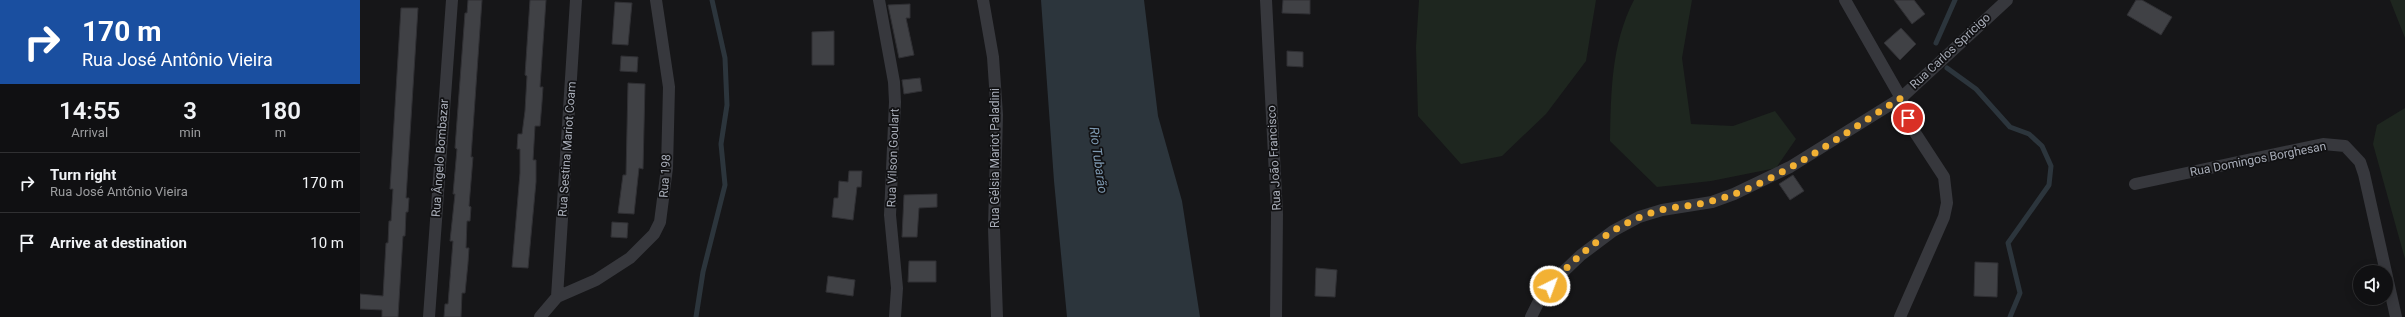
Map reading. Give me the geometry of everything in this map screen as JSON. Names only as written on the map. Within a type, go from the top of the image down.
[{"type":"street","name":"Rua Ângelo Bombazar","points":[[429,317],[452,0]]},
{"type":"street","name":"Rua Sestina Mariot Coam","points":[[557,297],[576,0]]},
{"type":"street","name":"Rua 198","points":[[557,297],[596,280],[625,262],[649,240],[660,222],[666,168],[669,93],[656,0]]},
{"type":"street","name":"Rua Vilson Goulart","points":[[879,0],[894,82],[895,102],[890,215],[897,288],[895,317]]},
{"type":"street","name":"Rua Gélsia Mariot Paladini","points":[[983,0],[992,57],[997,115],[994,200],[997,317]]},
{"type":"street","name":"Rua João Francisco","points":[[1266,0],[1277,214],[1276,317]]},
{"type":"street","points":[[1845,0],[1901,98],[1912,128],[1944,177],[1947,187],[1947,203],[1937,235],[1900,317]]},
{"type":"street","name":"Rua Carlos Spricigo","points":[[1531,317],[1541,297],[1559,276],[1581,255],[1613,231],[1639,217],[1662,210],[1712,202],[1758,184],[1790,167],[1901,98],[2007,0]]},
{"type":"street","name":"Rua Domingos Borghesan","points":[[2135,184],[2323,144],[2345,146],[2360,162],[2364,174],[2396,317]]},
{"type":"street","points":[[540,317],[557,297]]},
{"type":"shaded area","points":[[1419,0],[1596,0],[1586,61],[1546,114],[1502,156],[1461,164],[1418,116],[1416,47]]},
{"type":"shaded area","points":[[1634,0],[1692,0],[1682,58],[1691,124],[1733,126],[1775,111],[1796,139],[1776,168],[1711,181],[1657,187],[1610,141],[1612,87],[1617,51],[1626,17]]},
{"type":"shaded area","points":[[2390,0],[2405,0],[2405,38]]},
{"type":"shaded area","points":[[2405,108],[2405,259],[2373,144],[2377,125]]},
{"type":"water","name":"Rio Tubarão","points":[[1041,0],[1144,0],[1158,116],[1182,201],[1200,317],[1067,317],[1054,181]]},
{"type":"building","points":[[468,0],[482,0],[471,157],[473,157],[469,206],[471,207],[470,221],[467,221],[466,248],[469,248],[468,263],[465,293],[462,293],[461,317],[444,317],[445,304],[448,304],[453,241],[450,241],[455,194],[453,194],[457,149],[455,148],[465,13],[467,13]]},
{"type":"building","points":[[530,0],[546,0],[540,87],[543,87],[542,102],[540,126],[535,126],[533,160],[536,160],[536,182],[528,268],[512,267],[520,173],[520,149],[517,149],[518,134],[522,134],[525,111],[527,76],[525,75]]},
{"type":"building","points":[[1283,0],[1310,0],[1310,14],[1282,13]]},
{"type":"building","points":[[1894,0],[1914,0],[1925,14],[1912,24]]},
{"type":"building","points":[[2136,0],[2142,0],[2172,17],[2161,35],[2127,15]]},
{"type":"building","points":[[615,2],[632,3],[628,45],[612,44]]},
{"type":"building","points":[[910,4],[910,18],[906,18],[914,55],[899,58],[888,5]]},
{"type":"building","points":[[401,8],[418,8],[406,198],[409,198],[408,212],[406,212],[405,236],[403,236],[398,317],[382,317],[382,310],[360,309],[360,294],[383,296],[386,243],[388,243],[389,221],[391,221],[393,189],[390,189]]},
{"type":"building","points":[[1901,28],[1916,44],[1900,60],[1884,43]]},
{"type":"building","points":[[834,31],[834,65],[812,65],[812,32]]},
{"type":"building","points":[[1287,51],[1303,52],[1303,67],[1287,66]]},
{"type":"building","points":[[621,56],[638,57],[637,72],[620,71]]},
{"type":"building","points":[[920,78],[922,91],[904,94],[902,80]]},
{"type":"building","points":[[628,83],[645,84],[643,169],[639,168],[634,214],[618,213],[623,175],[626,175]]},
{"type":"building","points":[[849,171],[862,171],[861,187],[857,187],[853,220],[832,217],[834,198],[838,198],[839,181],[848,182]]},
{"type":"building","points":[[1793,175],[1804,191],[1790,200],[1779,184]]},
{"type":"building","points":[[937,194],[937,207],[919,208],[917,237],[902,237],[904,195]]},
{"type":"building","points":[[612,222],[628,223],[627,238],[611,237]]},
{"type":"building","points":[[909,261],[936,261],[936,282],[908,282]]},
{"type":"building","points":[[1975,262],[1998,263],[1997,297],[1974,296]]},
{"type":"building","points":[[1316,268],[1337,270],[1335,297],[1315,296]]},
{"type":"building","points":[[828,276],[855,280],[853,296],[826,292]]},
{"type":"waterway","points":[[696,317],[703,272],[725,185],[721,144],[727,105],[725,58],[712,0]]},
{"type":"waterway","points":[[1936,43],[1955,0]]},
{"type":"waterway","points":[[1947,68],[1976,89],[2010,127],[2029,134],[2042,146],[2051,166],[2049,185],[2008,243],[2020,293],[2010,317]]},
{"type":"route","points":[[1550,286],[1581,255],[1613,231],[1639,217],[1662,210],[1712,202],[1758,184],[1790,167],[1901,98],[1908,118]]}]
